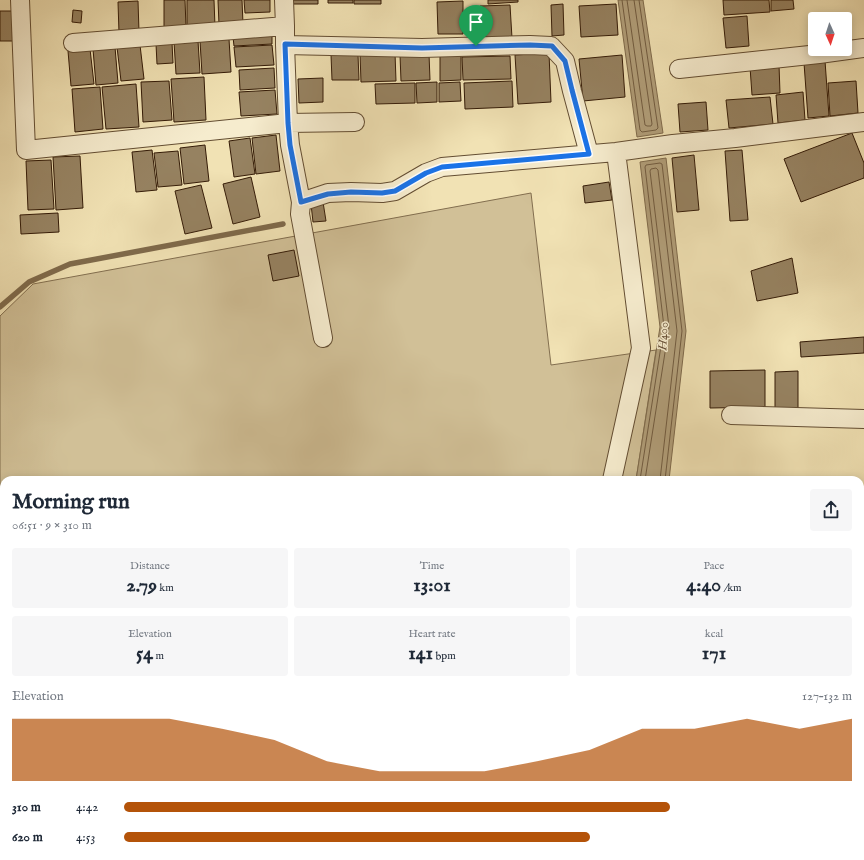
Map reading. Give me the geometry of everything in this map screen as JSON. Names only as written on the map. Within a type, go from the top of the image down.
[{"type":"street","points":[[20,0],[26,150],[288,123],[355,122]]},
{"type":"street","points":[[284,0],[290,145],[301,202],[300,214],[323,338]]},
{"type":"street","points":[[73,44],[285,26]]},
{"type":"street","points":[[285,44],[422,48],[530,45],[552,46],[565,61],[589,154]]},
{"type":"street","points":[[678,69],[864,48]]},
{"type":"street","points":[[301,202],[328,194],[351,192],[382,193],[395,191],[426,173],[442,167],[616,152],[864,122]]},
{"type":"street","points":[[613,476],[641,348],[616,152]]},
{"type":"street","points":[[731,415],[864,419]]},
{"type":"shaded area","points":[[531,193],[551,365],[656,350],[637,476],[0,476],[0,316],[33,284]]},
{"type":"water","points":[[618,0],[643,0],[663,133],[637,137]]},
{"type":"water","name":"H400","points":[[666,158],[686,331],[669,476],[637,476],[660,327],[640,162]]},
{"type":"building","points":[[164,0],[185,0],[186,27],[164,27]]},
{"type":"building","points":[[187,0],[214,0],[215,27],[187,28]]},
{"type":"building","points":[[218,0],[242,0],[243,24],[219,25]]},
{"type":"building","points":[[244,0],[270,0],[270,12],[245,13]]},
{"type":"building","points":[[291,0],[318,0],[318,4],[292,4]]},
{"type":"building","points":[[328,0],[353,0],[353,3],[328,3]]},
{"type":"building","points":[[354,0],[381,0],[381,4],[354,4]]},
{"type":"building","points":[[488,0],[518,0],[518,2],[488,4]]},
{"type":"building","points":[[723,0],[769,0],[770,12],[724,15]]},
{"type":"building","points":[[771,0],[793,0],[794,9],[771,11]]},
{"type":"building","points":[[138,1],[139,32],[119,33],[118,2]]},
{"type":"building","points":[[463,1],[463,34],[438,34],[437,2]]},
{"type":"building","points":[[563,4],[564,35],[552,36],[551,5]]},
{"type":"building","points":[[616,4],[618,35],[581,37],[579,6]]},
{"type":"building","points":[[510,5],[512,38],[482,40],[480,6]]},
{"type":"building","points":[[73,10],[82,11],[81,23],[72,22]]},
{"type":"building","points":[[0,11],[15,11],[13,41],[0,41]]},
{"type":"building","points":[[747,16],[749,46],[726,48],[723,18]]},
{"type":"building","points":[[272,35],[272,44],[234,46],[233,37]]},
{"type":"building","points":[[229,39],[231,72],[202,74],[200,41]]},
{"type":"building","points":[[198,41],[200,73],[176,74],[174,42]]},
{"type":"building","points":[[172,43],[173,63],[157,64],[156,44]]},
{"type":"building","points":[[140,45],[144,79],[121,81],[117,47]]},
{"type":"building","points":[[272,45],[274,65],[236,67],[234,47]]},
{"type":"building","points":[[115,47],[118,83],[96,85],[93,49]]},
{"type":"building","points":[[90,49],[94,84],[71,86],[68,51]]},
{"type":"building","points":[[395,53],[396,81],[361,82],[360,54]]},
{"type":"building","points":[[549,53],[551,102],[518,104],[515,55]]},
{"type":"building","points":[[429,54],[430,80],[401,81],[400,55]]},
{"type":"building","points":[[331,55],[358,55],[359,80],[332,80]]},
{"type":"building","points":[[440,55],[461,55],[461,80],[440,81]]},
{"type":"building","points":[[622,55],[625,97],[583,101],[579,59]]},
{"type":"building","points":[[510,56],[511,79],[463,80],[462,57]]},
{"type":"building","points":[[825,61],[829,116],[808,118],[804,63]]},
{"type":"building","points":[[779,65],[780,93],[752,95],[750,67]]},
{"type":"building","points":[[274,68],[275,88],[240,90],[239,70]]},
{"type":"building","points":[[204,77],[206,120],[174,122],[171,79]]},
{"type":"building","points":[[323,78],[323,102],[299,103],[298,79]]},
{"type":"building","points":[[169,81],[172,120],[143,122],[141,82]]},
{"type":"building","points":[[512,81],[513,107],[465,109],[464,83]]},
{"type":"building","points":[[856,81],[858,113],[830,116],[828,83]]},
{"type":"building","points":[[437,82],[437,102],[417,103],[416,83]]},
{"type":"building","points":[[460,82],[461,101],[439,102],[439,83]]},
{"type":"building","points":[[415,83],[415,103],[376,104],[375,84]]},
{"type":"building","points":[[136,84],[139,127],[106,129],[102,87]]},
{"type":"building","points":[[100,87],[103,129],[75,132],[72,89]]},
{"type":"building","points":[[275,90],[277,114],[241,116],[239,92]]},
{"type":"building","points":[[803,92],[805,120],[778,123],[776,95]]},
{"type":"building","points":[[770,97],[773,124],[729,128],[726,100]]},
{"type":"building","points":[[706,102],[708,130],[680,132],[678,104]]},
{"type":"building","points":[[852,133],[864,163],[864,178],[801,202],[784,159]]},
{"type":"building","points":[[276,135],[280,171],[256,174],[252,138]]},
{"type":"building","points":[[250,138],[255,174],[234,177],[229,141]]},
{"type":"building","points":[[205,145],[209,181],[184,184],[180,148]]},
{"type":"building","points":[[152,150],[157,190],[136,192],[132,152]]},
{"type":"building","points":[[742,150],[748,220],[730,221],[725,151]]},
{"type":"building","points":[[178,151],[182,185],[158,187],[154,153]]},
{"type":"building","points":[[694,155],[699,210],[677,212],[672,158]]},
{"type":"building","points":[[80,156],[83,208],[56,210],[53,157]]},
{"type":"building","points":[[51,160],[54,209],[28,210],[26,161]]},
{"type":"building","points":[[251,177],[260,217],[233,224],[223,184]]},
{"type":"building","points":[[609,182],[612,200],[585,203],[583,186]]},
{"type":"building","points":[[201,185],[212,228],[185,234],[175,191]]},
{"type":"building","points":[[323,202],[326,221],[313,222],[311,204]]},
{"type":"building","points":[[58,213],[59,232],[21,234],[20,215]]},
{"type":"building","points":[[294,250],[299,276],[273,281],[268,255]]},
{"type":"building","points":[[792,258],[798,293],[757,301],[751,271]]},
{"type":"building","points":[[864,337],[864,353],[801,357],[800,342]]},
{"type":"building","points":[[765,370],[765,407],[710,408],[710,371]]},
{"type":"building","points":[[798,371],[798,408],[775,408],[775,372]]},
{"type":"waterway","points":[[0,307],[29,282],[70,264],[283,224]]},
{"type":"route","points":[[285,44],[422,48],[476,46],[552,46],[565,61],[589,154],[442,167],[426,173],[395,191],[382,193],[351,192],[328,194],[301,202],[290,145],[285,44]]}]
